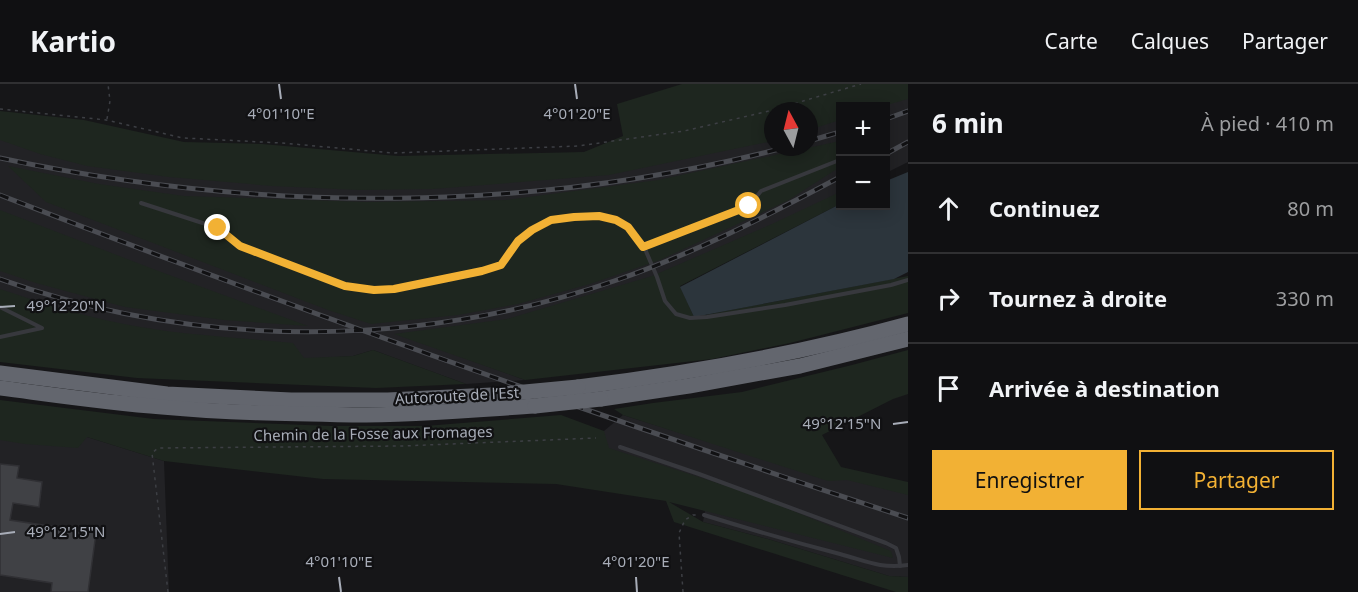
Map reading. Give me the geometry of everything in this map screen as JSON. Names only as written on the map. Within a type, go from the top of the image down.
[{"type":"highway","name":"Autoroute de l’Est","points":[[0,373],[167,394],[279,399],[388,400],[492,395],[578,387],[723,366],[908,324]]},
{"type":"highway","name":"Autoroute de l’Est","points":[[0,387],[72,398],[163,407],[266,413],[355,415],[409,413],[535,406],[690,386],[800,366],[908,339]]},
{"type":"lane","points":[[643,247],[749,206],[761,190],[836,161]]},
{"type":"lane","points":[[141,203],[218,228],[240,246],[345,286],[374,290],[394,289],[501,265],[518,241],[532,230],[551,220],[583,216],[599,216],[616,220],[628,227],[643,247],[665,301],[676,314],[690,318],[785,305],[891,285],[908,279]]},
{"type":"lane","points":[[0,307],[42,328],[0,337]]},
{"type":"lane","points":[[620,447],[886,543],[896,548],[900,566]]},
{"type":"lane","points":[[704,515],[876,566],[908,565]]},
{"type":"path","points":[[106,120],[110,101],[108,84]]},
{"type":"path","points":[[0,109],[106,120],[183,138],[282,143],[393,153],[578,146],[684,131],[769,111],[861,84]]},
{"type":"path","name":"Chemin de la Fosse aux Fromages","points":[[168,592],[152,453],[158,448],[402,446],[596,438]]},
{"type":"path","points":[[683,592],[679,533],[685,520],[693,514],[704,515]]},
{"type":"shaded area","points":[[682,84],[908,84],[908,99],[890,104],[890,102],[836,102],[836,121],[818,127],[818,102],[764,102],[764,143],[609,175],[433,189],[359,190],[272,186],[169,177],[87,166],[40,154],[0,140],[0,111],[84,120],[184,142],[262,144],[398,156],[584,152],[623,136],[617,104]]},
{"type":"shaded area","points":[[908,84],[908,162],[890,171],[890,102],[842,102]]},
{"type":"shaded area","points":[[836,104],[836,198],[672,280],[417,341],[525,380],[466,384],[373,350],[353,356],[304,359],[0,311],[0,119],[165,153],[455,165],[584,152],[764,119],[764,156],[818,156],[818,109]]},
{"type":"shaded area","points":[[836,142],[836,170],[787,201],[660,260],[590,284],[518,304],[458,315],[371,324],[328,310],[46,202],[8,166],[99,184],[184,196],[367,202],[506,200],[658,180],[770,156],[818,156],[818,146]]},
{"type":"shaded area","points":[[908,172],[908,272],[894,279],[694,317],[680,287],[836,206],[836,210],[890,210],[890,179]]},
{"type":"shaded area","points":[[836,194],[836,206],[680,286],[694,317],[908,276],[908,313],[790,343],[712,359],[525,380],[394,334],[507,319],[652,276]]},
{"type":"shaded area","points":[[0,210],[308,326],[224,320],[125,307],[0,271]]},
{"type":"shaded area","points":[[0,289],[74,312],[140,327],[293,343],[304,358],[353,356],[373,350],[466,384],[376,388],[137,378],[0,362]]},
{"type":"shaded area","points":[[908,350],[908,394],[893,399],[822,435],[841,467],[908,482],[908,495],[847,480],[828,481],[623,415],[614,409],[742,392]]},
{"type":"shaded area","points":[[0,400],[154,419],[332,426],[425,426],[561,415],[604,431],[609,448],[754,495],[891,551],[893,558],[669,502],[703,522],[889,576],[908,577],[908,592],[896,592],[674,522],[666,501],[556,484],[323,479],[164,461],[87,437],[78,448],[0,440]]},
{"type":"shaded area","points":[[623,415],[687,435],[908,485],[908,577],[889,576],[703,522],[705,511],[595,461],[604,431]]},
{"type":"shaded area","points":[[0,423],[87,437],[164,461],[169,592],[0,592]]},
{"type":"building","points":[[0,464],[19,466],[17,478],[42,482],[39,507],[13,503],[10,520],[96,533],[88,592],[51,592],[52,583],[0,575]]},
{"type":"railway","points":[[890,118],[908,111]]},
{"type":"railway","points":[[818,138],[836,133]]},
{"type":"railway","points":[[890,152],[908,142]]},
{"type":"railway","points":[[0,158],[97,176],[196,189],[295,196],[394,198],[494,194],[592,185],[690,169],[764,152]]},
{"type":"railway","points":[[0,279],[75,302],[151,318],[229,328],[307,332],[385,329],[463,319],[539,303],[614,281],[701,247],[836,179]]},
{"type":"railway","points":[[0,195],[452,362],[680,442],[908,518]]},
{"type":"route","points":[[218,228],[240,246],[345,286],[374,290],[394,289],[501,265],[518,241],[551,220],[599,216],[616,220],[628,227],[643,247],[749,206]]}]
